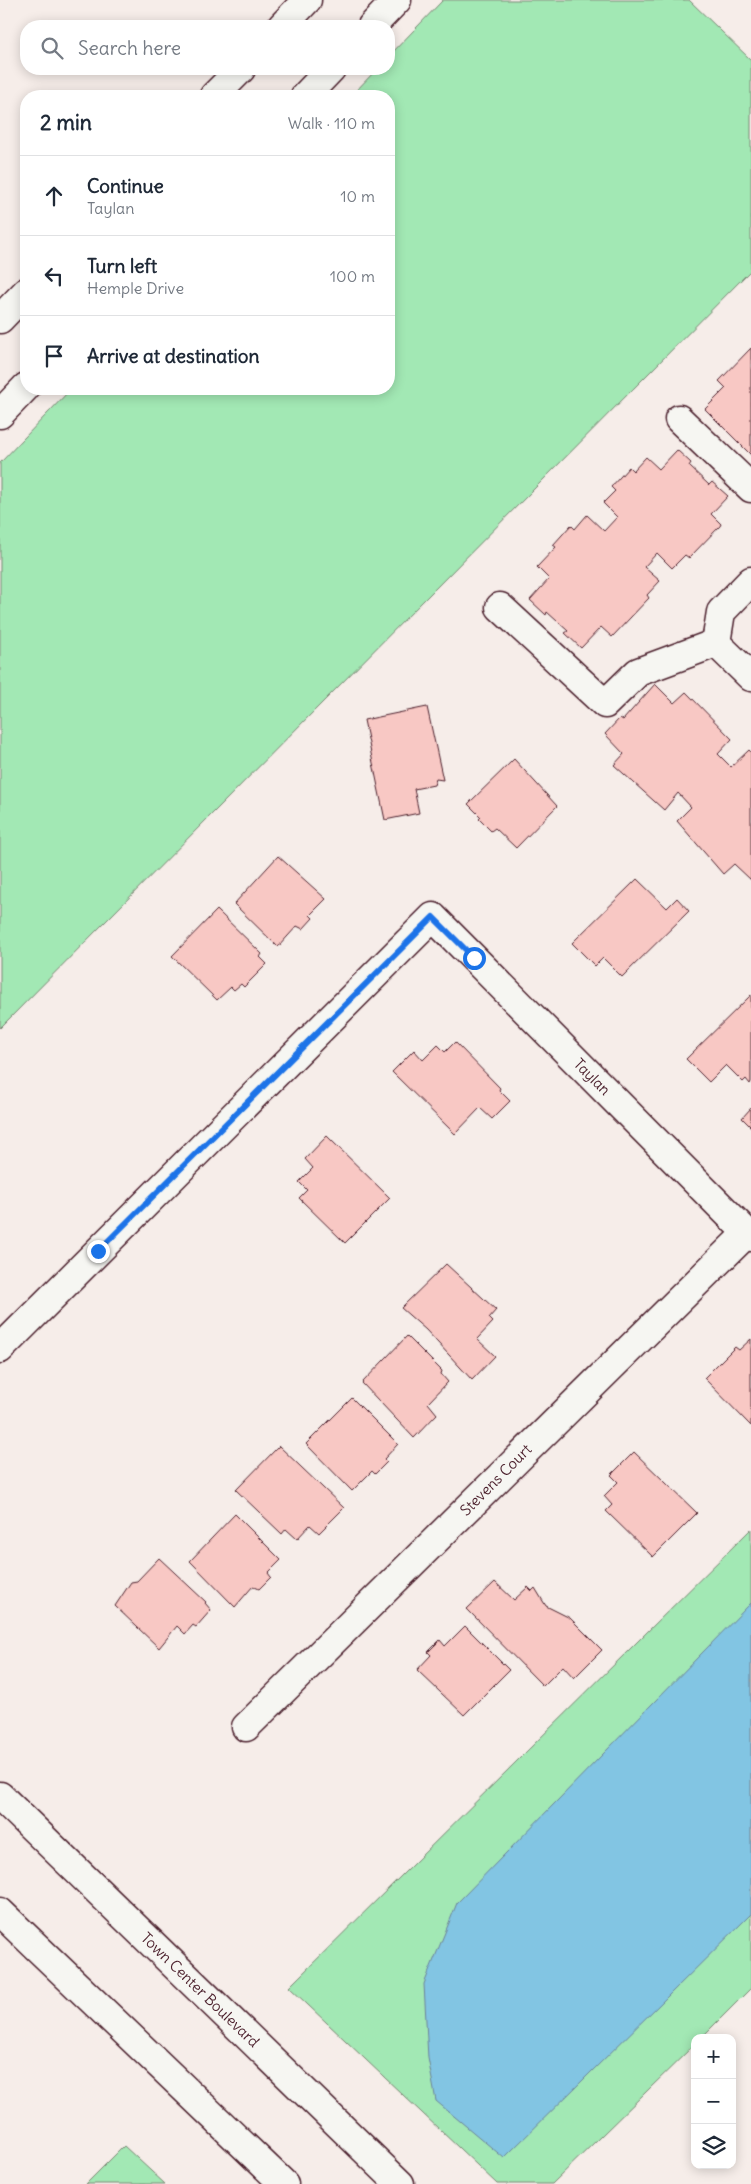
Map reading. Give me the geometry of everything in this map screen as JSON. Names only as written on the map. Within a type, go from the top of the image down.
[{"type":"street","points":[[288,20],[307,0]]},
{"type":"street","points":[[378,20],[397,0]]},
{"type":"street","points":[[220,90],[235,75]]},
{"type":"street","points":[[311,90],[325,75]]},
{"type":"street","points":[[0,320],[20,298]]},
{"type":"street","points":[[0,414],[20,393]]},
{"type":"street","points":[[679,419],[751,488]]},
{"type":"street","points":[[716,643],[722,612],[751,580]]},
{"type":"street","points":[[500,607],[604,704],[638,672],[716,643]]},
{"type":"street","points":[[716,643],[751,677]]},
{"type":"street","name":"Taylan","points":[[0,1349],[433,917],[749,1235]]},
{"type":"street","name":"Stevens Court","points":[[246,1727],[749,1235]]},
{"type":"street","name":"Town Center Boulevard","points":[[0,1796],[383,2179]]},
{"type":"street","points":[[0,1912],[284,2184]]},
{"type":"green space","points":[[443,0],[689,0],[751,60],[751,270],[0,1028],[0,463],[65,395],[395,395],[395,90],[357,90],[371,75],[395,75],[395,50]]},
{"type":"green space","points":[[751,1529],[751,1988],[705,2034],[691,2034],[691,2048],[552,2184],[497,2184],[289,1987]]},
{"type":"green space","points":[[124,2146],[165,2184],[86,2184]]},
{"type":"water","points":[[751,1603],[751,1914],[504,2158],[436,2101],[428,2058],[424,1984],[457,1903]]},
{"type":"building","points":[[751,348],[751,455],[705,409],[726,388],[719,381]]},
{"type":"building","points":[[677,450],[691,463],[689,466],[709,485],[712,482],[728,496],[711,514],[721,524],[689,558],[685,555],[672,568],[657,553],[644,567],[660,581],[647,595],[649,598],[612,637],[601,627],[581,648],[565,633],[568,631],[547,612],[546,615],[530,600],[549,579],[537,567],[556,547],[553,545],[571,525],[575,529],[587,515],[604,531],[617,517],[603,503],[615,491],[611,487],[629,467],[633,471],[646,457],[659,469]]},
{"type":"building","points":[[655,684],[674,703],[686,692],[732,739],[718,754],[731,767],[749,750],[751,752],[751,880],[734,864],[723,874],[677,821],[691,807],[678,793],[664,810],[614,765],[624,754],[605,734],[620,718],[623,720]]},
{"type":"building","points":[[427,707],[443,780],[436,779],[434,785],[414,789],[419,813],[385,820],[364,720]]},
{"type":"building","points":[[514,759],[557,806],[516,848],[495,828],[491,831],[468,804]]},
{"type":"building","points":[[278,856],[326,899],[310,915],[313,918],[303,929],[297,926],[278,947],[234,904]]},
{"type":"building","points":[[637,879],[667,908],[677,898],[689,911],[622,977],[603,958],[595,966],[572,943]]},
{"type":"building","points":[[217,910],[262,954],[260,957],[267,964],[244,987],[241,984],[234,990],[231,987],[217,1000],[172,956]]},
{"type":"building","points":[[751,995],[751,1082],[750,1084],[746,1079],[743,1082],[726,1065],[709,1082],[686,1059]]},
{"type":"building","points":[[455,1042],[500,1088],[499,1090],[510,1101],[492,1119],[480,1108],[455,1134],[392,1072],[414,1050],[423,1060],[438,1045],[445,1052]]},
{"type":"building","points":[[751,1108],[751,1127],[742,1118]]},
{"type":"building","points":[[327,1136],[390,1198],[345,1243],[299,1198],[307,1190],[299,1182],[313,1168],[305,1159]]},
{"type":"building","points":[[446,1264],[496,1310],[489,1318],[493,1322],[477,1339],[495,1356],[472,1380],[426,1330],[401,1308]]},
{"type":"building","points":[[407,1336],[442,1371],[441,1374],[448,1382],[428,1403],[437,1414],[414,1438],[362,1383]]},
{"type":"building","points":[[751,1339],[751,1426],[704,1378],[735,1347],[739,1350]]},
{"type":"building","points":[[352,1398],[398,1444],[384,1459],[387,1462],[375,1474],[372,1471],[352,1491],[306,1444]]},
{"type":"building","points":[[279,1446],[344,1508],[319,1533],[310,1525],[297,1539],[286,1529],[282,1534],[236,1490]]},
{"type":"building","points":[[634,1452],[697,1513],[653,1557],[606,1511],[612,1505],[604,1496],[618,1482],[611,1475]]},
{"type":"building","points":[[235,1514],[281,1560],[268,1573],[271,1577],[259,1589],[253,1586],[235,1607],[190,1561]]},
{"type":"building","points":[[159,1558],[206,1602],[211,1610],[196,1627],[193,1625],[185,1634],[177,1626],[159,1648],[115,1606],[131,1582],[137,1581]]},
{"type":"building","points":[[495,1582],[514,1600],[528,1587],[532,1591],[535,1588],[546,1606],[570,1618],[602,1650],[574,1678],[563,1666],[543,1686],[467,1609]]},
{"type":"building","points":[[465,1626],[509,1670],[464,1715],[417,1670],[431,1655],[428,1652],[440,1640],[445,1646]]},
{"type":"route","points":[[98,1251],[433,917],[474,958]]}]
